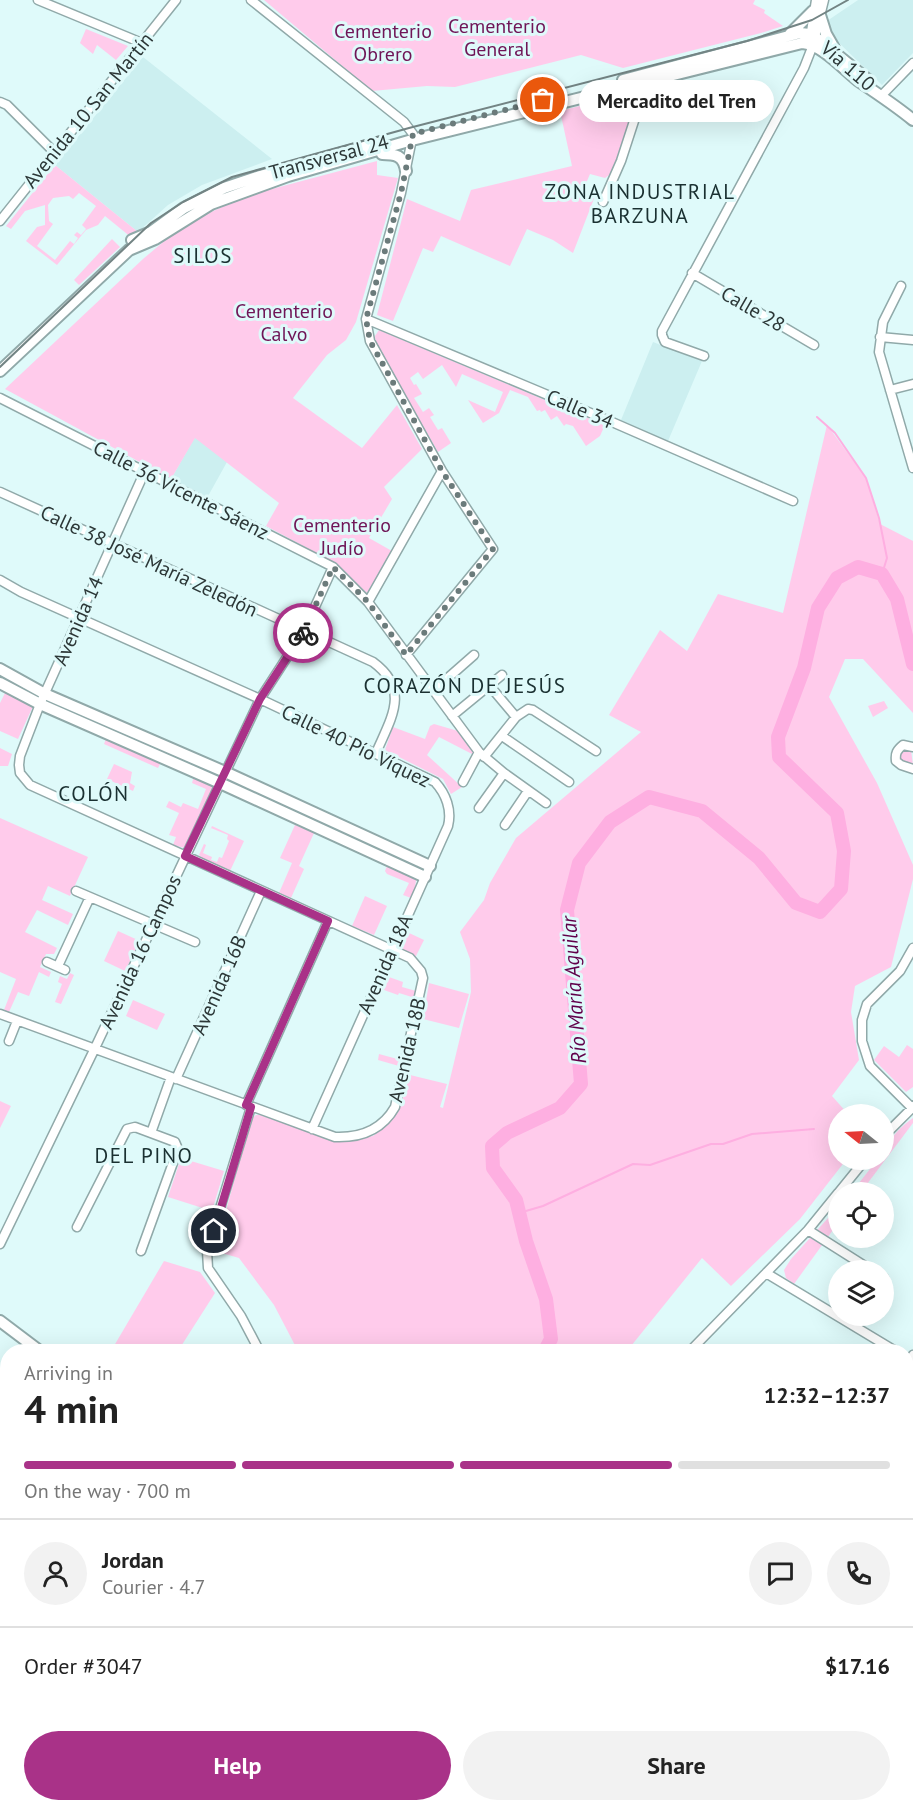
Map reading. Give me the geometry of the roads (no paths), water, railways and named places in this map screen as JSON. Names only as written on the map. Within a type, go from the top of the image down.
[{"type":"main road","points":[[789,36],[816,9],[826,34],[840,55]]},
{"type":"main road","name":"Transversal 24","points":[[649,77],[800,33],[812,39]]},
{"type":"main road","name":"Transversal 24","points":[[0,362],[125,244],[151,232],[184,208],[224,188],[649,77],[812,39]]},
{"type":"main road","name":"Vía 110","points":[[812,39],[840,55],[882,95]]},
{"type":"main road","name":"Vía 110","points":[[812,39],[859,81],[882,95],[913,120]]},
{"type":"main road","name":"Transversal 24","points":[[0,371],[129,250],[155,239],[211,204],[287,172],[366,154],[413,137]]},
{"type":"main road","points":[[366,154],[396,155],[403,159],[406,171]]},
{"type":"main road","points":[[0,669],[43,699],[425,877]]},
{"type":"main road","points":[[0,683],[225,772],[430,866]]},
{"type":"main road","points":[[0,1321],[30,1344]]},
{"type":"street","points":[[39,0],[142,43]]},
{"type":"street","name":"Avenida 10 San Martín","points":[[1,216],[176,0]]},
{"type":"street","points":[[251,0],[404,122],[413,137],[366,319],[370,341],[442,471],[493,549],[406,655]]},
{"type":"street","points":[[704,356],[668,344],[663,339],[662,331],[808,59],[816,9],[824,0]]},
{"type":"street","points":[[882,95],[913,63]]},
{"type":"street","points":[[603,202],[621,161],[649,77]]},
{"type":"street","points":[[0,97],[3,104],[54,152]]},
{"type":"street","name":"Calle 28","points":[[692,273],[814,345]]},
{"type":"street","points":[[901,286],[882,322],[879,352],[913,468]]},
{"type":"street","name":"Calle 34","points":[[366,319],[793,501]]},
{"type":"street","points":[[879,337],[913,340]]},
{"type":"street","points":[[890,390],[913,384]]},
{"type":"street","name":"Calle 36 Vicente Sáenz","points":[[0,398],[333,567],[368,602],[482,755],[546,803]]},
{"type":"street","name":"Avenida 14","points":[[145,471],[43,699],[18,765],[20,773],[30,785],[185,856]]},
{"type":"street","points":[[368,602],[442,471]]},
{"type":"street","name":"Calle 38 José María Zeledón","points":[[0,492],[373,662],[387,674],[396,699],[394,711],[376,753]]},
{"type":"street","name":"Avenida 16 Campos","points":[[0,1244],[260,699],[304,631],[333,567]]},
{"type":"street","name":"Calle 40 Pío Víquez","points":[[0,580],[21,592],[376,753],[435,783],[446,797]]},
{"type":"street","points":[[433,691],[474,655]]},
{"type":"street","points":[[453,716],[502,675]]},
{"type":"street","points":[[489,685],[516,717]]},
{"type":"street","points":[[464,782],[482,755],[502,736],[516,717],[528,709],[596,751]]},
{"type":"street","points":[[502,736],[570,782]]},
{"type":"street","points":[[913,747],[903,746],[895,755],[896,761],[913,769]]},
{"type":"street","points":[[479,808],[504,773]]},
{"type":"street","points":[[505,825],[528,790]]},
{"type":"street","name":"Avenida 18A","points":[[312,1129],[449,821],[446,797]]},
{"type":"street","points":[[185,856],[391,950]]},
{"type":"street","points":[[76,891],[195,942]]},
{"type":"street","name":"Avenida 16B","points":[[151,1133],[173,1078],[261,891]]},
{"type":"street","points":[[47,962],[62,968],[90,897]]},
{"type":"street","points":[[256,1344],[241,1316],[211,1274],[206,1263],[207,1251],[248,1106],[328,921]]},
{"type":"street","points":[[894,1126],[912,1107],[870,1066],[862,1041],[862,1020],[867,1004],[900,971],[913,948]]},
{"type":"street","name":"Avenida 18B","points":[[0,1014],[335,1137],[361,1136],[372,1131],[391,1115],[395,1107],[422,990],[421,970],[410,958],[391,950]]},
{"type":"street","points":[[9,1041],[17,1021]]},
{"type":"street","points":[[77,1227],[125,1131],[130,1127],[151,1133],[175,1142],[178,1146],[141,1251]]},
{"type":"street","points":[[848,1182],[857,1170]]},
{"type":"street","points":[[697,1344],[808,1230],[828,1206]]},
{"type":"street","points":[[808,1230],[855,1260]]},
{"type":"street","points":[[766,1273],[884,1344]]},
{"type":"waterway","points":[[817,417],[835,433],[866,478],[879,518],[887,558],[882,574]]},
{"type":"waterway","name":"Río María Aguilar","points":[[548,1344],[551,1339],[546,1299],[526,1241],[516,1200],[493,1168],[492,1146],[507,1133],[560,1108],[581,1084],[567,910],[579,863],[610,822],[649,797],[702,811],[759,858],[796,903],[820,912],[841,889],[844,851],[837,813],[779,757],[778,737],[804,668],[818,608],[837,578],[858,567],[882,574],[897,599],[913,664]]},
{"type":"waterway","points":[[519,1213],[543,1206],[633,1164],[650,1165],[711,1144],[723,1144],[752,1134],[814,1129]]},
{"type":"railway","points":[[0,367],[151,223],[183,202],[232,177],[409,128],[747,41],[812,20],[848,0]]},
{"type":"place","name":"Mercadito del Tren","points":[[543,100]]},
{"type":"district","name":"ZONA INDUSTRIAL BARZUNA","points":[[640,204]]},
{"type":"district","name":"SILOS","points":[[203,256]]},
{"type":"district","name":"CORAZÓN DE JESÚS","points":[[465,686]]},
{"type":"district","name":"COLÓN","points":[[94,794]]},
{"type":"district","name":"DEL PINO","points":[[144,1156]]},
{"type":"park label","name":"Cementerio General","points":[[497,38]]},
{"type":"park label","name":"Cementerio Obrero","points":[[383,42]]},
{"type":"park label","name":"Cementerio Calvo","points":[[284,322]]},
{"type":"park label","name":"Cementerio Judío","points":[[342,536]]}]
